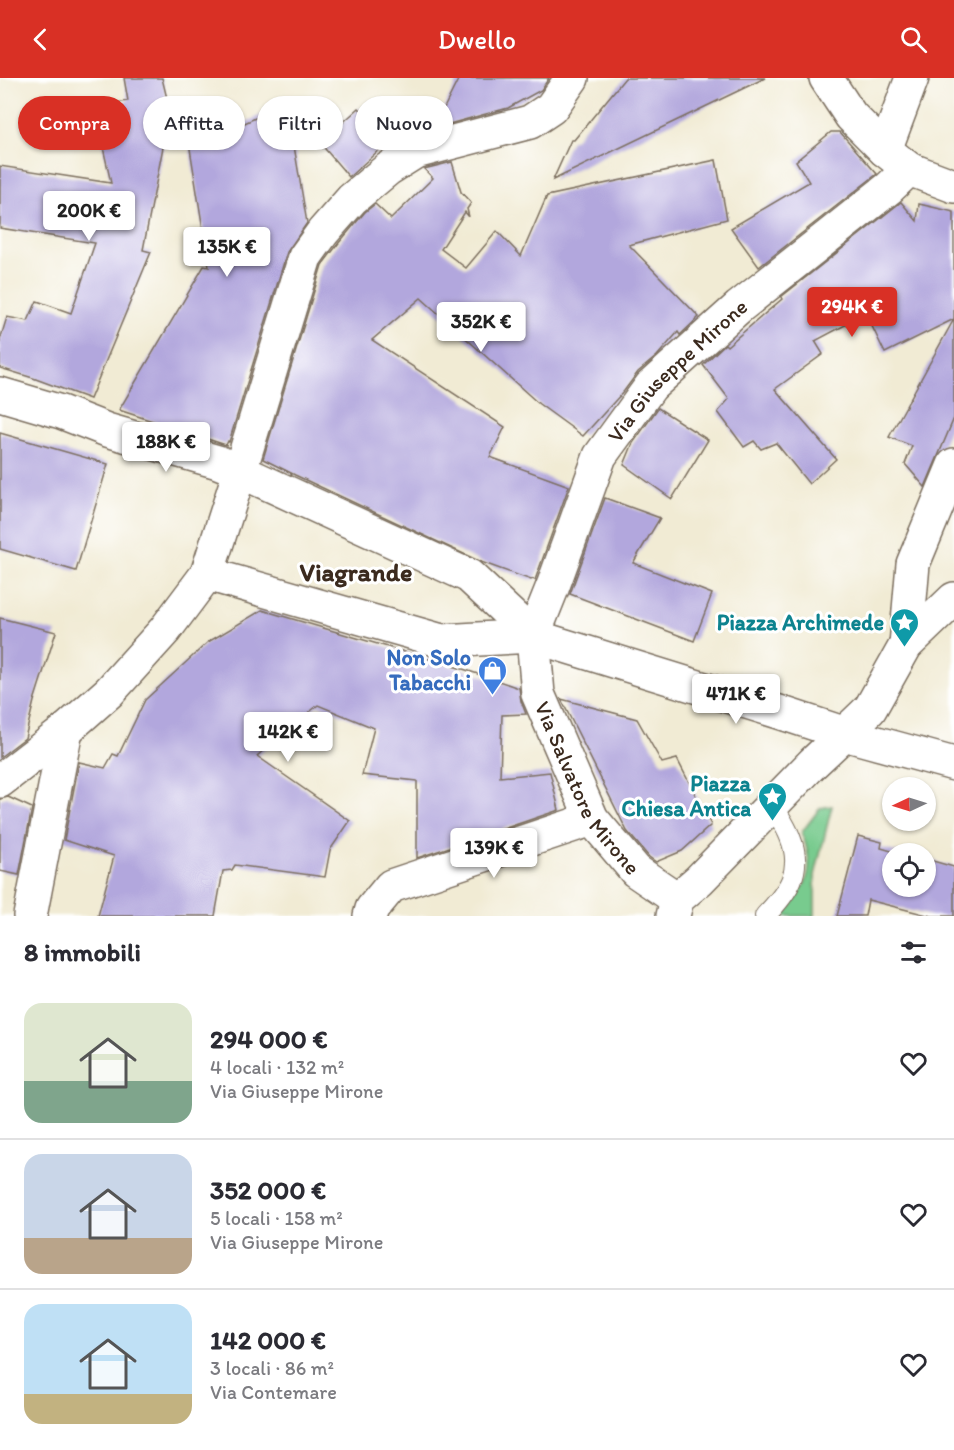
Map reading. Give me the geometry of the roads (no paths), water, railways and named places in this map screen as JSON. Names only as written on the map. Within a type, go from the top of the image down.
[{"type":"main road","points":[[8,776],[109,692],[165,630],[207,574],[305,257],[323,232],[352,199],[388,169],[414,152],[530,122],[551,108],[572,78]]},
{"type":"main road","points":[[825,78],[851,116],[897,160],[954,186]]},
{"type":"main road","points":[[897,160],[912,78]]},
{"type":"main road","name":"Via Giuseppe Mirone","points":[[533,636],[600,456],[651,386],[739,307],[889,188],[897,160]]},
{"type":"main road","points":[[0,394],[61,412],[107,430],[218,462],[243,462],[469,576],[533,636]]},
{"type":"main road","points":[[906,645],[913,564],[954,465]]},
{"type":"main road","points":[[207,574],[442,641],[533,636],[768,708],[844,734],[954,764]]},
{"type":"main road","points":[[675,907],[772,804],[870,709],[906,645],[954,599]]},
{"type":"main road","name":"Via Salvatore Mirone","points":[[533,636],[538,694],[592,819],[636,871],[675,907]]},
{"type":"main road","points":[[30,916],[66,730]]},
{"type":"main road","points":[[370,916],[372,909],[391,886],[592,819]]},
{"type":"lane","points":[[765,916],[781,899],[791,883],[796,863],[790,837],[772,804]]},
{"type":"place","name":"Piazza Archimede","points":[[905,648]]},
{"type":"place","name":"Non Solo Tabacchi","points":[[492,696]]},
{"type":"place","name":"Piazza Chiesa Antica","points":[[772,822]]},
{"type":"district","name":"Viagrande","points":[[356,572]]}]
